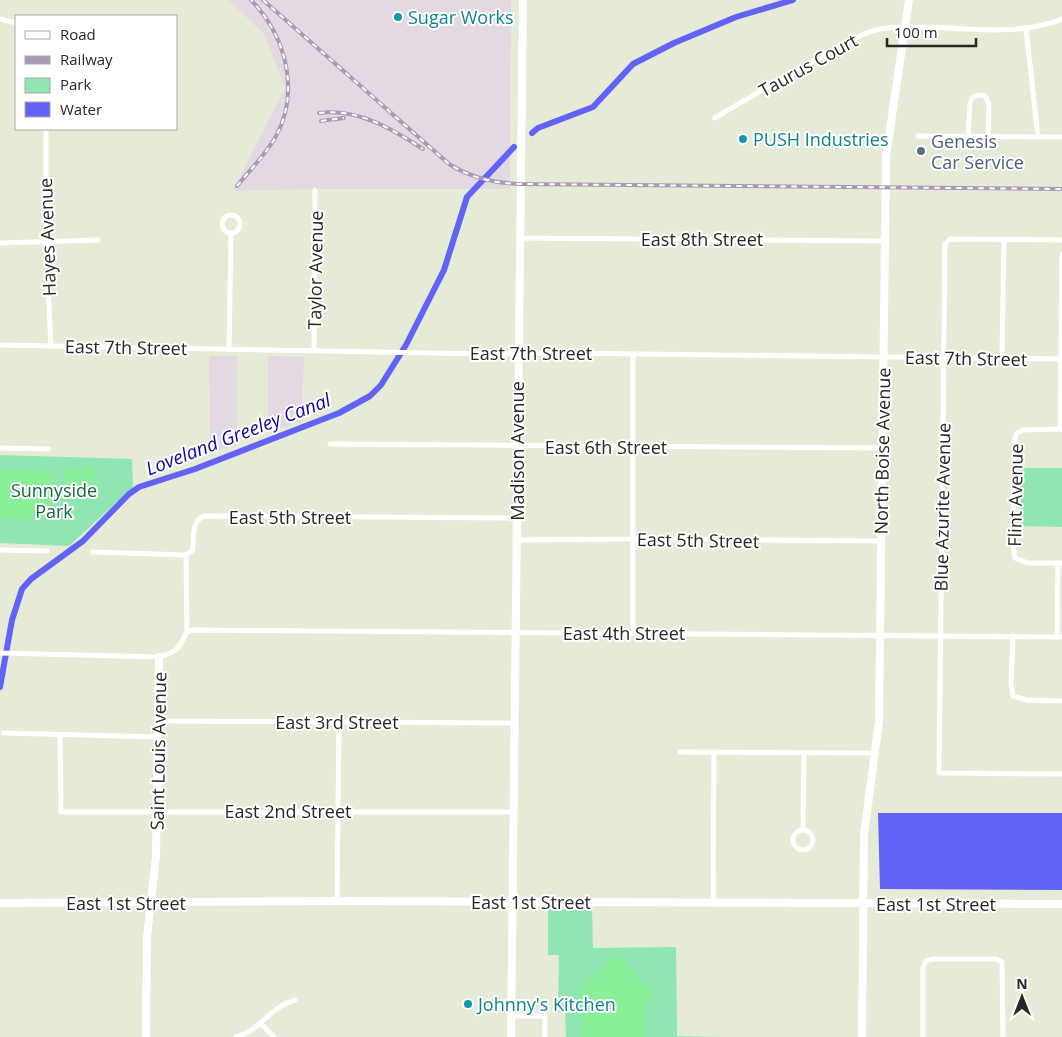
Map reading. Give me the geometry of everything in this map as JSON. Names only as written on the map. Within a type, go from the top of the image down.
[{"type":"main road","name":"Madison Avenue","points":[[511,1037],[514,901],[517,354],[523,0]]},
{"type":"main road","name":"North Boise Avenue","points":[[862,1037],[864,835],[878,721],[888,139],[910,0]]},
{"type":"main road","name":"Saint Louis Avenue","points":[[146,1036],[147,937],[156,856],[159,657]]},
{"type":"main road","name":"East 1st Street","points":[[0,902],[151,903],[337,900],[1062,904]]},
{"type":"street","points":[[0,19],[15,23]]},
{"type":"street","name":"Taurus Court","points":[[715,118],[858,37],[886,28],[1026,30],[1062,19]]},
{"type":"street","points":[[1026,30],[1038,137]]},
{"type":"street","points":[[968,136],[970,104],[972,98],[978,95],[985,96],[989,104],[988,136]]},
{"type":"street","name":"Hayes Avenue","points":[[46,130],[46,242],[50,346]]},
{"type":"street","points":[[918,136],[1062,137]]},
{"type":"street","name":"Taylor Avenue","points":[[314,350],[315,190]]},
{"type":"street","points":[[229,349],[231,233]]},
{"type":"street","name":"East 8th Street","points":[[519,238],[885,241]]},
{"type":"street","points":[[0,243],[98,240]]},
{"type":"street","points":[[1002,358],[1004,240],[1062,240]]},
{"type":"street","name":"Blue Azurite Avenue","points":[[1004,240],[947,241],[939,773],[1062,774]]},
{"type":"street","points":[[1061,429],[1062,254]]},
{"type":"street","name":"East 7th Street","points":[[0,345],[517,354],[1061,359]]},
{"type":"street","points":[[633,633],[634,354]]},
{"type":"street","name":"Flint Avenue","points":[[1060,563],[1028,563],[1015,558],[1014,442],[1017,433],[1029,429],[1061,429]]},
{"type":"street","name":"East 6th Street","points":[[330,444],[882,448]]},
{"type":"street","points":[[0,448],[49,449]]},
{"type":"street","name":"East 5th Street","points":[[186,555],[192,552],[194,525],[198,519],[204,516],[516,518]]},
{"type":"street","name":"East 5th Street","points":[[516,540],[881,541]]},
{"type":"street","points":[[0,550],[48,551]]},
{"type":"street","points":[[93,552],[186,555],[186,632]]},
{"type":"street","points":[[1060,563],[1060,637]]},
{"type":"street","name":"East 4th Street","points":[[186,632],[194,630],[1060,637]]},
{"type":"street","name":"Saint Louis Avenue","points":[[159,657],[179,649],[186,632]]},
{"type":"street","points":[[1013,636],[1011,683],[1013,696],[1027,700],[1062,701]]},
{"type":"street","points":[[0,653],[159,657]]},
{"type":"street","name":"East 3rd Street","points":[[158,721],[515,723]]},
{"type":"street","points":[[337,900],[338,722]]},
{"type":"street","points":[[4,733],[158,737]]},
{"type":"street","name":"East 2nd Street","points":[[60,734],[61,812],[514,812]]},
{"type":"street","points":[[680,752],[875,753]]},
{"type":"street","points":[[713,903],[714,752]]},
{"type":"street","points":[[803,830],[804,753]]},
{"type":"street","points":[[803,830],[810,832],[813,841],[809,848],[802,850],[795,846],[793,839],[796,832],[803,830]]},
{"type":"street","points":[[923,1037],[923,967],[926,961],[932,959],[996,959],[1002,962],[1004,968],[1003,1037]]},
{"type":"street","points":[[236,1037],[261,1024],[275,1008],[295,1000]]},
{"type":"street","points":[[511,1016],[545,1016],[545,1037]]},
{"type":"street","points":[[261,1024],[274,1037]]},
{"type":"shaded area","points":[[229,0],[511,0],[510,189],[233,191],[285,88],[265,35]]},
{"type":"shaded area","points":[[209,356],[237,356],[237,445],[210,453]]},
{"type":"shaded area","points":[[268,356],[304,357],[301,421],[268,433]]},
{"type":"green space","name":"Sunnyside Park","points":[[0,455],[132,459],[133,487],[69,546],[0,543]]},
{"type":"green space","points":[[86,467],[93,467],[93,480],[85,482],[100,482],[100,496],[85,496],[85,493],[84,497],[66,498],[66,469],[85,469]]},
{"type":"green space","points":[[1021,468],[1062,468],[1062,527],[1021,526]]},
{"type":"green space","points":[[0,469],[53,472],[51,520],[0,518]]},
{"type":"green space","points":[[548,909],[592,910],[593,948],[676,947],[677,1036],[723,1037],[566,1037],[565,1012],[558,1012],[559,955],[548,955]]},
{"type":"green space","points":[[612,957],[620,957],[655,994],[644,1005],[643,1037],[582,1037],[583,1001],[577,995]]},
{"type":"water","points":[[878,813],[1062,813],[1062,890],[880,889]]},
{"type":"waterway","name":"Loveland Greeley Canal","points":[[532,133],[538,128],[593,107],[633,64],[674,43],[736,17],[793,0]]},
{"type":"waterway","name":"Loveland Greeley Canal","points":[[0,687],[12,620],[22,589],[31,579],[83,541],[129,494],[139,487],[195,469],[339,413],[370,396],[381,385],[406,345],[444,270],[467,197],[514,147]]},
{"type":"railway","points":[[237,186],[275,138],[283,120],[287,102],[286,65],[281,47],[263,14],[251,0]]},
{"type":"railway","points":[[263,0],[449,164],[483,179],[520,184],[1062,189]]},
{"type":"railway","points":[[319,113],[333,112],[361,117],[399,134],[423,149]]},
{"type":"railway","points":[[321,121],[344,118]]},
{"type":"place","name":"Sugar Works","points":[[398,17]]},
{"type":"place","name":"PUSH Industries","points":[[743,139]]},
{"type":"place","name":"Genesis Car Service","points":[[921,151]]},
{"type":"place","name":"Johnny's Kitchen","points":[[468,1004]]}]
